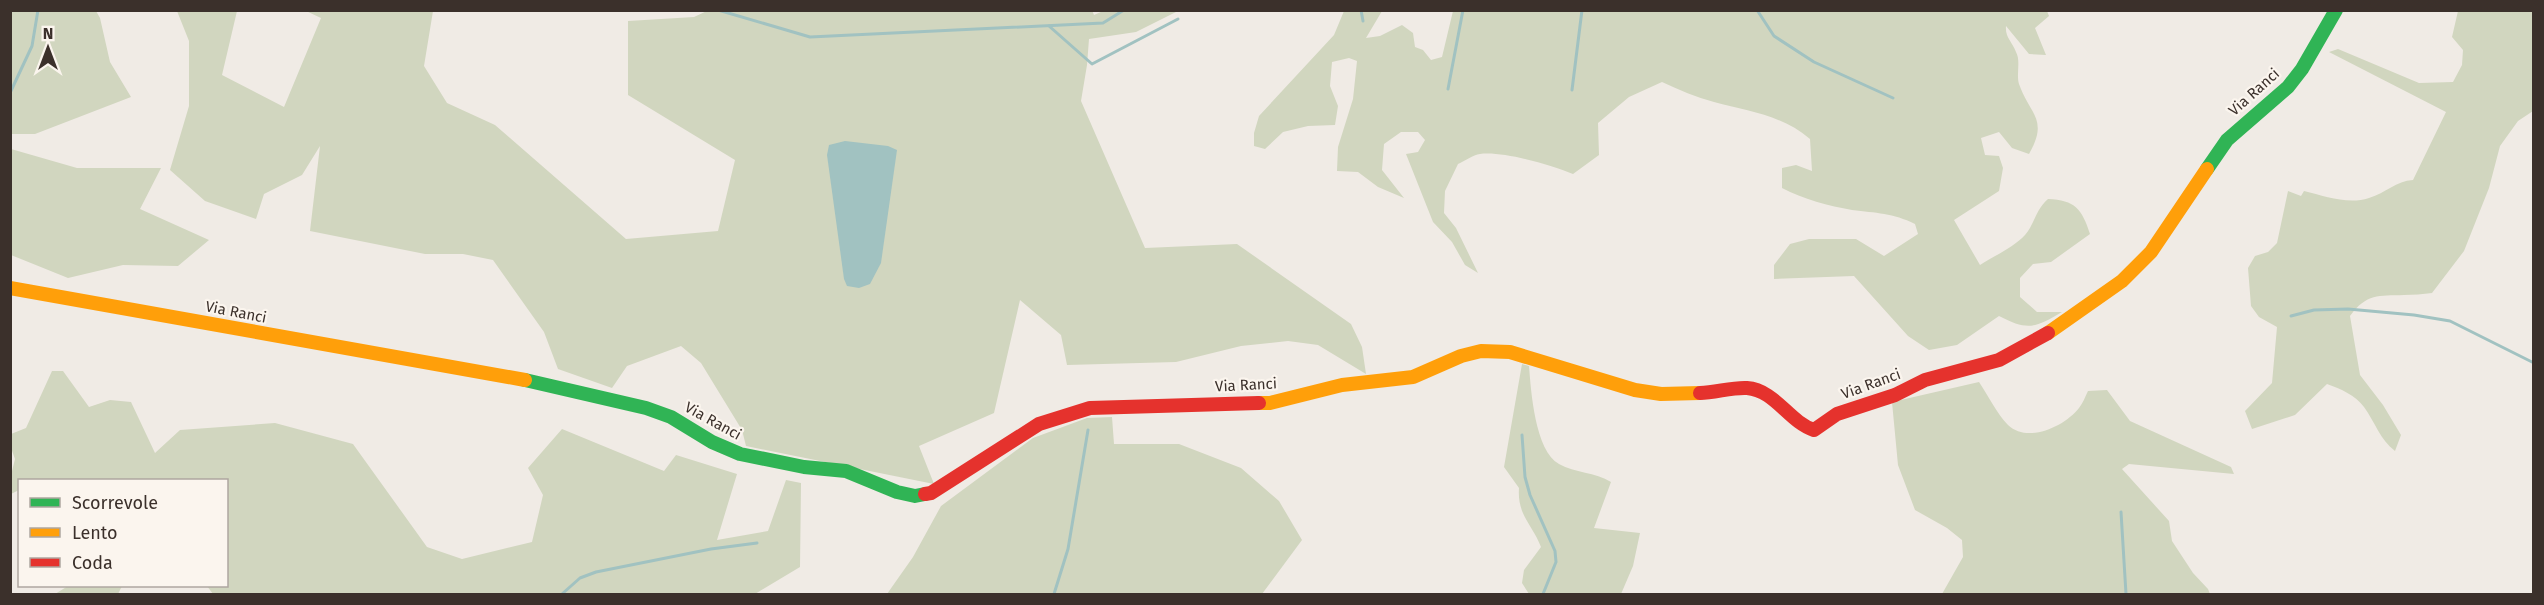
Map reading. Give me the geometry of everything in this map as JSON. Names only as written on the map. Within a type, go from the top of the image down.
[{"type":"street","name":"Via Ranci","points":[[10,288],[378,355],[505,375],[550,385],[645,408],[671,417],[711,442],[740,454],[804,467],[846,471],[897,492],[915,496],[931,493],[1039,424],[1081,411],[1117,406],[1270,403],[1342,385],[1413,377],[1461,356],[1481,351],[1510,352],[1635,390],[1660,394],[1712,393],[1748,388],[1773,399],[1805,427],[1814,430],[1838,414],[1895,395],[1925,380],[1999,360],[2046,335],[2122,281],[2151,252],[2227,140],[2240,126],[2275,99],[2299,73],[2336,10]]},
{"type":"green space","points":[[709,10],[1092,10],[1094,15],[1103,11],[1178,11],[1136,32],[1089,39],[1081,101],[1145,248],[1237,244],[1351,324],[1362,347],[1366,374],[1318,345],[1288,341],[1241,346],[1176,362],[1067,365],[1061,335],[1020,300],[994,413],[919,446],[934,484],[746,446],[742,430],[701,363],[681,346],[627,366],[612,388],[558,369],[544,332],[493,260],[463,254],[425,254],[310,231],[320,146],[302,175],[264,194],[256,219],[205,201],[170,170],[189,106],[189,41],[177,11],[237,11],[222,75],[284,107],[321,18],[306,11],[433,11],[424,66],[447,103],[495,125],[626,239],[718,231],[735,160],[628,95],[628,21],[694,17]]},
{"type":"green space","points":[[10,11],[96,11],[100,18],[110,62],[131,97],[35,134],[11,134]]},
{"type":"green space","points":[[1344,11],[1382,11],[1366,38],[1380,36],[1402,25],[1413,33],[1415,47],[1423,50],[1431,60],[1442,57],[1453,11],[2047,11],[2049,16],[2035,28],[2046,55],[2029,54],[2006,26],[2008,37],[2017,56],[2019,84],[2038,125],[2035,142],[2029,154],[2012,148],[1999,132],[1981,138],[1985,155],[1999,156],[2003,168],[1999,191],[1954,220],[1980,265],[2025,235],[2048,199],[2065,201],[2076,207],[2084,218],[2090,234],[2051,262],[2033,264],[2020,278],[2020,297],[2037,312],[2062,312],[2031,326],[2017,324],[1999,316],[1957,345],[1929,350],[1908,336],[1854,276],[1774,279],[1774,265],[1790,244],[1809,239],[1856,239],[1884,256],[1918,234],[1915,224],[1892,216],[1825,204],[1782,188],[1782,168],[1796,165],[1812,171],[1810,139],[1776,119],[1701,98],[1662,82],[1629,97],[1598,123],[1599,155],[1573,174],[1540,163],[1490,154],[1480,154],[1458,164],[1445,191],[1444,213],[1456,228],[1478,273],[1465,265],[1452,242],[1433,222],[1406,154],[1418,152],[1425,140],[1418,132],[1401,132],[1384,144],[1382,170],[1404,198],[1378,187],[1358,172],[1337,171],[1338,147],[1353,99],[1357,61],[1349,58],[1332,62],[1330,86],[1338,106],[1335,125],[1308,126],[1283,132],[1265,149],[1254,146],[1254,133],[1259,116],[1334,35]]},
{"type":"green space","points":[[2458,11],[2533,11],[2533,111],[2518,121],[2500,146],[2489,188],[2464,251],[2432,293],[2374,297],[2362,303],[2350,316],[2360,375],[2383,405],[2401,435],[2395,451],[2356,399],[2327,384],[2295,415],[2252,429],[2245,411],[2272,383],[2277,327],[2259,317],[2251,306],[2248,268],[2255,256],[2268,252],[2277,243],[2288,191],[2301,196],[2304,191],[2353,201],[2375,196],[2401,183],[2413,180],[2446,112],[2329,52],[2338,49],[2419,83],[2453,82],[2462,65],[2463,50],[2452,37]]},
{"type":"green space","points":[[11,149],[77,168],[161,168],[140,209],[209,240],[178,266],[123,265],[68,278],[11,255]]},
{"type":"green space","points":[[1522,364],[1529,366],[1539,434],[1551,457],[1565,467],[1611,482],[1594,528],[1640,533],[1633,566],[1621,594],[1529,594],[1522,583],[1524,570],[1541,547],[1520,505],[1519,488],[1504,467]]},
{"type":"green space","points":[[52,371],[63,371],[89,407],[110,400],[131,402],[155,453],[180,430],[275,423],[353,444],[427,547],[462,559],[532,542],[543,495],[528,468],[562,429],[664,471],[676,455],[737,474],[717,540],[768,531],[786,480],[801,483],[800,567],[755,594],[213,594],[208,587],[228,587],[228,479],[18,479],[18,490],[11,494],[11,475],[15,459],[11,448],[11,434],[26,428]]},
{"type":"green space","points":[[1979,382],[2004,421],[2016,430],[2036,433],[2056,426],[2073,415],[2088,391],[2107,390],[2130,421],[2231,467],[2234,474],[2129,464],[2122,469],[2169,521],[2172,541],[2210,594],[1942,594],[1963,557],[1962,540],[1947,528],[1915,510],[1898,465],[1892,402]]},
{"type":"green space","points":[[1112,417],[1114,444],[1179,444],[1241,468],[1279,501],[1302,540],[1262,594],[887,594],[913,557],[941,506],[1033,438],[1087,418]]},
{"type":"green space","points":[[66,587],[122,587],[118,594],[55,594]]},
{"type":"water","points":[[845,141],[888,146],[897,150],[881,263],[870,284],[859,288],[847,286],[844,279],[827,155],[829,145]]},
{"type":"waterway","points":[[10,93],[32,46],[38,10]]},
{"type":"waterway","points":[[718,10],[810,37],[1103,23],[1124,10]]},
{"type":"waterway","points":[[1361,10],[1363,21]]},
{"type":"waterway","points":[[1448,89],[1463,10]]},
{"type":"waterway","points":[[1572,90],[1582,10]]},
{"type":"waterway","points":[[1757,10],[1774,36],[1814,62],[1893,98]]},
{"type":"waterway","points":[[1049,26],[1092,64],[1178,19]]},
{"type":"waterway","points":[[2291,316],[2314,310],[2348,309],[2450,321],[2534,363]]},
{"type":"waterway","points":[[1054,594],[1068,549],[1088,430]]},
{"type":"waterway","points":[[1522,435],[1525,477],[1530,495],[1555,551],[1556,562],[1543,594]]},
{"type":"waterway","points":[[2121,512],[2126,594]]},
{"type":"waterway","points":[[562,594],[580,578],[596,572],[711,549],[757,543]]},
{"type":"traffic: fast","points":[[2207,169],[2227,140],[2288,87],[2302,69],[2336,10]]},
{"type":"traffic: fast","points":[[525,380],[646,408],[671,417],[712,442],[740,454],[804,467],[846,471],[897,492],[915,496],[925,494]]},
{"type":"traffic: slow","points":[[2048,333],[2122,281],[2151,252],[2207,169]]},
{"type":"traffic: slow","points":[[10,288],[525,380]]},
{"type":"traffic: slow","points":[[1259,403],[1270,403],[1342,385],[1413,377],[1461,356],[1481,351],[1510,352],[1635,390],[1661,394],[1700,393]]},
{"type":"traffic: jam","points":[[1700,393],[1741,388],[1757,390],[1766,394],[1797,420],[1814,430],[1837,414],[1895,395],[1925,380],[1999,360],[2048,333]]},
{"type":"traffic: jam","points":[[925,494],[931,493],[1039,424],[1090,408],[1259,403]]}]
